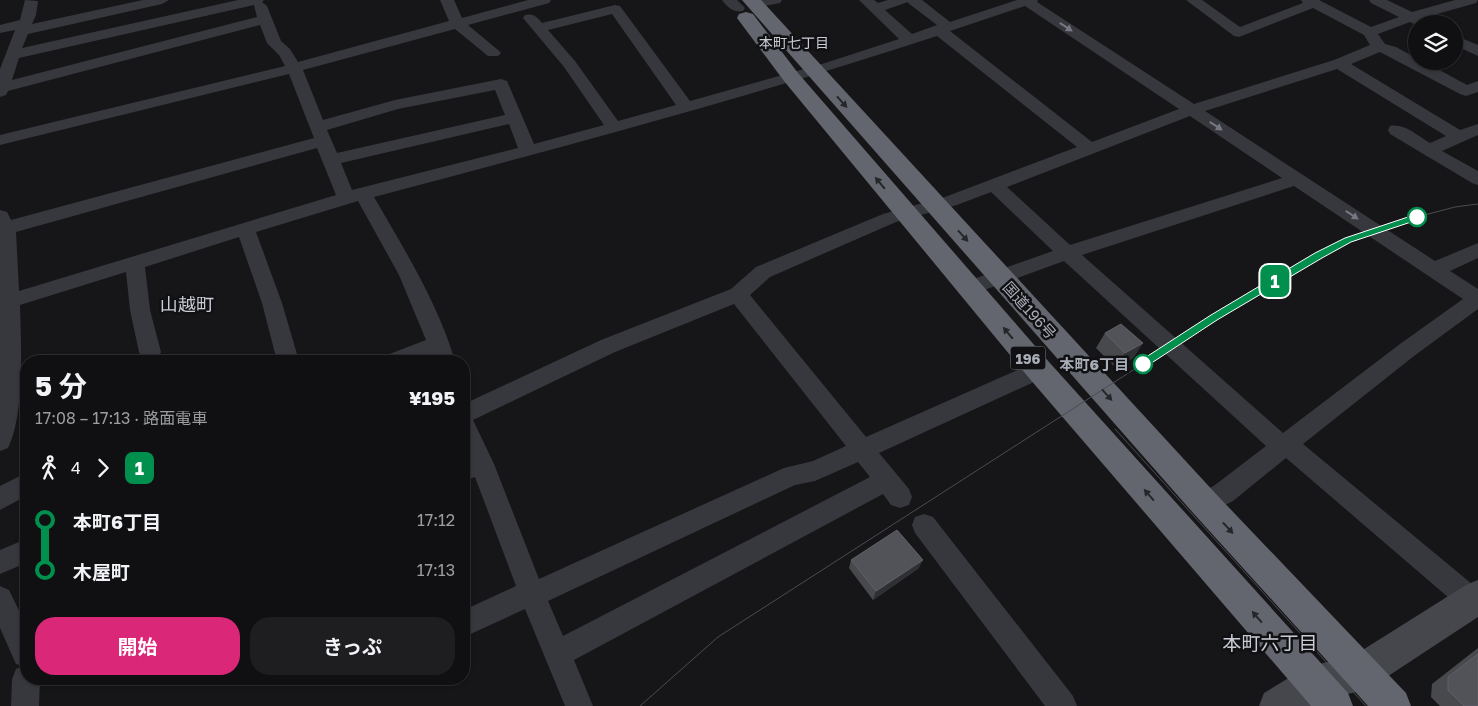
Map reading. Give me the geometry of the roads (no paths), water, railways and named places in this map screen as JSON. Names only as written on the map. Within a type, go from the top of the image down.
[{"type":"highway","name":"国道196号","points":[[747,2],[803,74],[905,213],[1039,370],[1330,698]]},
{"type":"highway","name":"国道196号","points":[[803,74],[934,204],[1205,504],[1360,673],[1393,706]]},
{"type":"main road","points":[[1277,706],[1330,698],[1360,673],[1475,599]]},
{"type":"street","points":[[0,29],[27,18],[99,0]]},
{"type":"street","points":[[27,18],[162,0]]},
{"type":"street","points":[[9,51],[258,0],[274,43],[285,52],[294,68],[331,160],[403,263],[441,353]]},
{"type":"street","points":[[447,0],[457,23],[493,53]]},
{"type":"street","points":[[871,4],[902,0]]},
{"type":"street","points":[[913,0],[942,28],[1089,148]]},
{"type":"street","points":[[5,302],[355,196],[614,128],[803,74],[1028,0],[1478,299],[1407,350],[1224,493],[1205,504]]},
{"type":"street","points":[[1193,0],[1239,33],[1311,2],[1370,32],[1379,47]]},
{"type":"street","points":[[1376,0],[1408,16]]},
{"type":"street","points":[[1433,15],[1471,0]]},
{"type":"street","points":[[0,142],[294,68],[531,2],[539,28],[570,64],[614,128]]},
{"type":"street","points":[[871,4],[908,39]]},
{"type":"street","points":[[539,28],[615,9],[687,108]]},
{"type":"street","points":[[27,18],[9,51],[1,89],[265,19]]},
{"type":"street","points":[[1370,32],[1408,23]]},
{"type":"street","points":[[1463,44],[1478,51]]},
{"type":"street","points":[[470,411],[608,346],[738,294],[763,272],[890,218],[950,200],[1192,110],[1339,63],[1379,47],[1391,50],[1466,91],[1478,86]]},
{"type":"street","points":[[1339,63],[1459,137]]},
{"type":"street","points":[[0,442],[10,377],[5,302],[3,222],[320,134],[395,105],[501,84],[528,151]]},
{"type":"street","points":[[331,160],[514,118]]},
{"type":"street","points":[[1429,150],[1478,129]]},
{"type":"street","points":[[1396,130],[1478,179]]},
{"type":"street","points":[[969,288],[1066,253],[1297,179]]},
{"type":"street","points":[[993,184],[1066,253],[1284,445],[1475,599]]},
{"type":"street","points":[[246,229],[272,303],[286,355]]},
{"type":"street","points":[[1433,270],[1478,250]]},
{"type":"street","points":[[135,262],[140,310],[150,352]]},
{"type":"street","points":[[557,654],[893,489],[738,294]]},
{"type":"street","points":[[470,621],[792,475],[815,471],[1039,370]]},
{"type":"street","points":[[470,453],[473,468],[532,594],[579,706]]},
{"type":"street","points":[[0,499],[20,487]]},
{"type":"street","points":[[924,525],[1063,706]]},
{"type":"street","points":[[0,562],[20,554]]},
{"type":"street","points":[[0,599],[20,641]]},
{"type":"street","points":[[25,706],[26,685]]},
{"type":"tram line","points":[[640,706],[718,637],[1214,318],[1318,255],[1348,240],[1417,217],[1455,207],[1478,204]]},
{"type":"tram line","name":"1","points":[[1143,364],[1214,318],[1318,255],[1348,240],[1417,217]]},
{"type":"tram line","points":[[1115,429],[1366,706]]},
{"type":"place","name":"本町6丁目","points":[[1143,364]]},
{"type":"district","name":"本町七丁目","points":[[794,42]]},
{"type":"district","name":"山越町","points":[[187,304]]},
{"type":"district","name":"本町六丁目","points":[[1270,642]]}]
